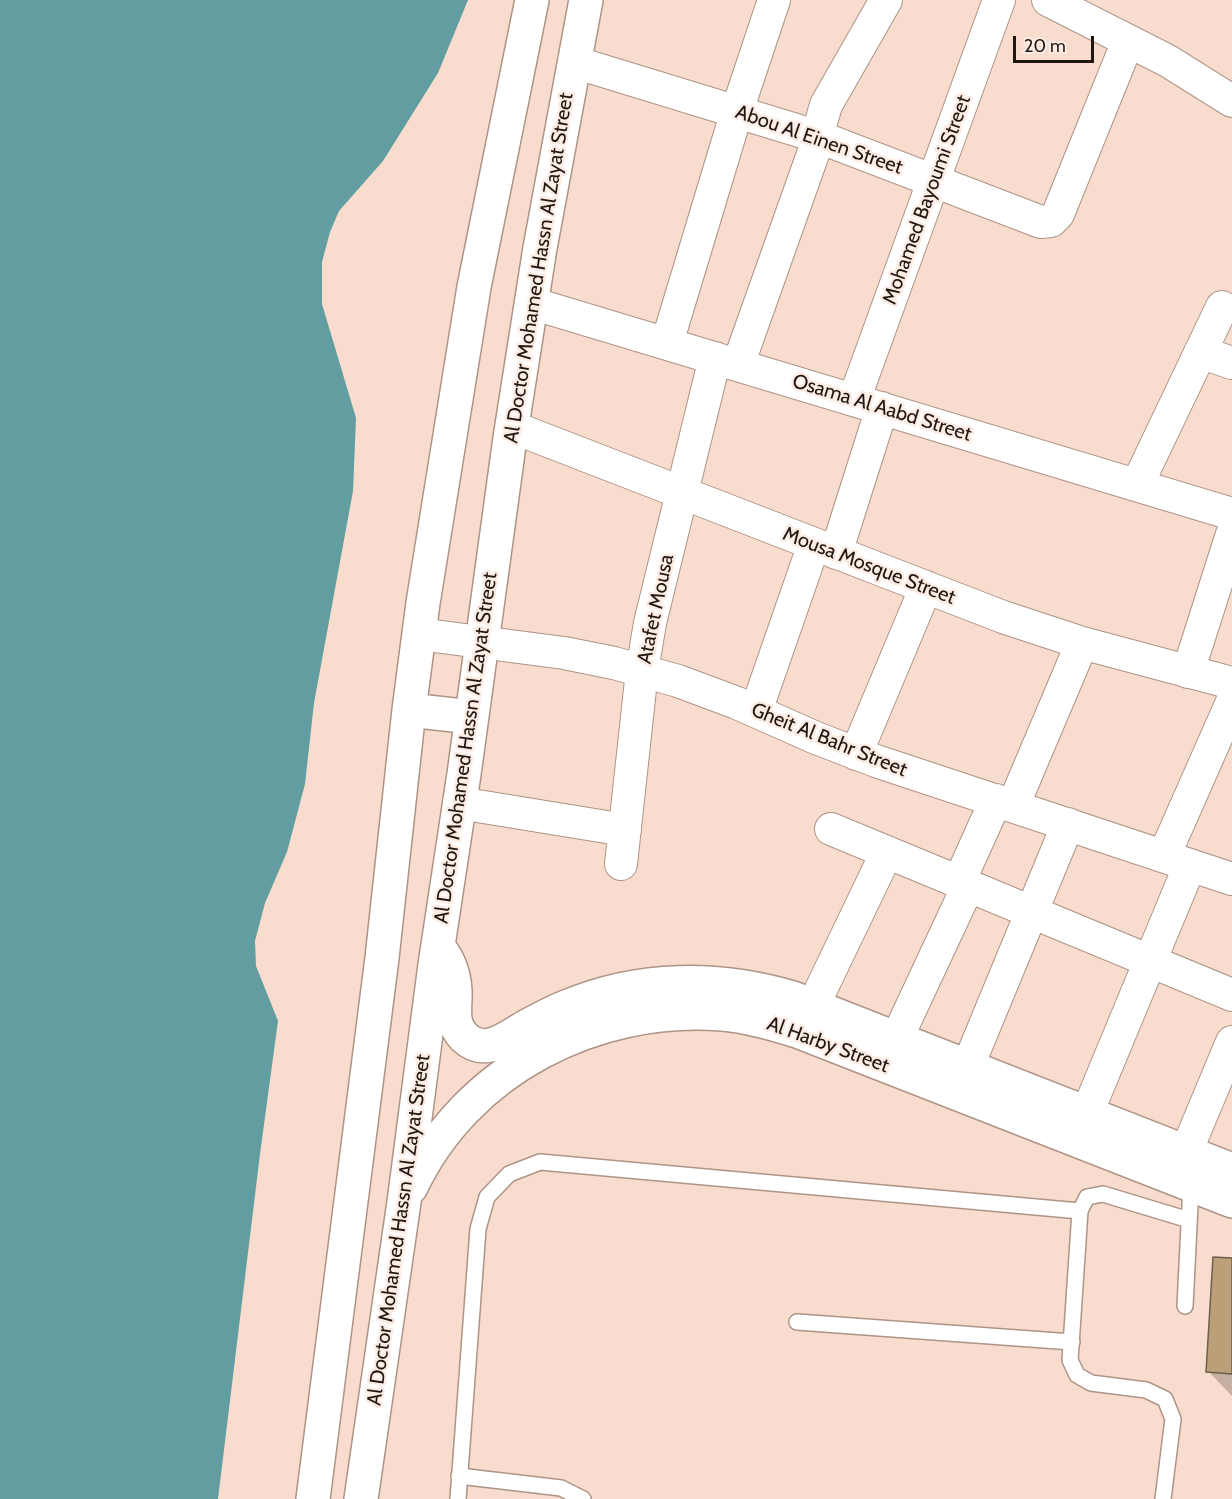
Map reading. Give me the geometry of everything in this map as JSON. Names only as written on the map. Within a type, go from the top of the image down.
[{"type":"street","points":[[313,1499],[382,958],[419,634],[474,287],[532,0]]},
{"type":"street","name":"Al Doctor Mohamed Hassn Al Zayat Street","points":[[361,1499],[404,1202],[437,946],[472,717],[512,427],[531,303],[586,0]]},
{"type":"street","points":[[667,343],[736,111],[774,0]]},
{"type":"street","name":"Atafet Mousa","points":[[621,864],[642,670],[650,623],[682,493],[727,361],[819,137],[826,105],[886,0]]},
{"type":"street","name":"Mohamed Bayoumi Street","points":[[825,549],[934,180],[999,0]]},
{"type":"street","points":[[1048,0],[1175,65],[1232,101]]},
{"type":"street","name":"Abou Al Einen Street","points":[[574,62],[819,137],[1041,222],[1051,221],[1059,214],[1128,41]]},
{"type":"street","name":"Osama Al Aabd Street","points":[[531,303],[1232,514]]},
{"type":"street","points":[[1137,485],[1222,307]]},
{"type":"street","points":[[1200,352],[1232,363]]},
{"type":"street","name":"Mousa Mosque Street","points":[[512,427],[1003,617],[1082,643],[1232,683]]},
{"type":"street","points":[[1188,672],[1232,534]]},
{"type":"street","points":[[756,711],[825,549]]},
{"type":"street","points":[[856,754],[926,587]]},
{"type":"street","name":"Gheit Al Bahr Street","points":[[419,634],[564,653],[642,670],[698,688],[856,754],[1232,879]]},
{"type":"street","points":[[897,1038],[963,884],[1082,643]]},
{"type":"street","points":[[1087,1113],[1150,961],[1177,861],[1232,702]]},
{"type":"street","points":[[409,710],[472,717]]},
{"type":"street","points":[[459,803],[625,830]]},
{"type":"street","points":[[968,1066],[1068,824]]},
{"type":"street","points":[[831,829],[1232,995]]},
{"type":"street","points":[[813,1006],[887,852]]},
{"type":"street","name":"Al Harby Street","points":[[437,946],[444,954],[452,972],[455,991],[454,1021],[458,1030],[473,1043],[482,1046],[502,1043],[566,1007],[627,988],[797,1031],[1232,1201]]},
{"type":"street","name":"Al Harby Street","points":[[404,1202],[425,1161],[452,1124],[484,1091],[502,1077],[541,1052],[582,1033],[627,1020],[671,998],[712,982],[773,992],[813,1006],[1232,1170]]},
{"type":"street","points":[[1186,1152],[1232,1042]]},
{"type":"lane","points":[[458,1499],[478,1229],[487,1197],[509,1174],[540,1162],[1080,1211]]},
{"type":"lane","points":[[1185,1306],[1191,1185]]},
{"type":"lane","points":[[1163,1499],[1173,1419],[1166,1399],[1146,1390],[1091,1383],[1077,1375],[1071,1360],[1080,1211],[1088,1197],[1103,1194],[1189,1220]]},
{"type":"lane","points":[[797,1322],[1072,1342]]},
{"type":"lane","points":[[459,1476],[561,1488],[583,1499]]},
{"type":"water","points":[[0,0],[468,0],[438,73],[383,161],[339,211],[330,232],[322,262],[322,304],[356,418],[353,491],[314,703],[305,784],[287,852],[265,903],[255,941],[256,966],[278,1021],[218,1499],[0,1499]]},
{"type":"building","points":[[1213,1257],[1232,1258],[1232,1374],[1206,1372]]}]
